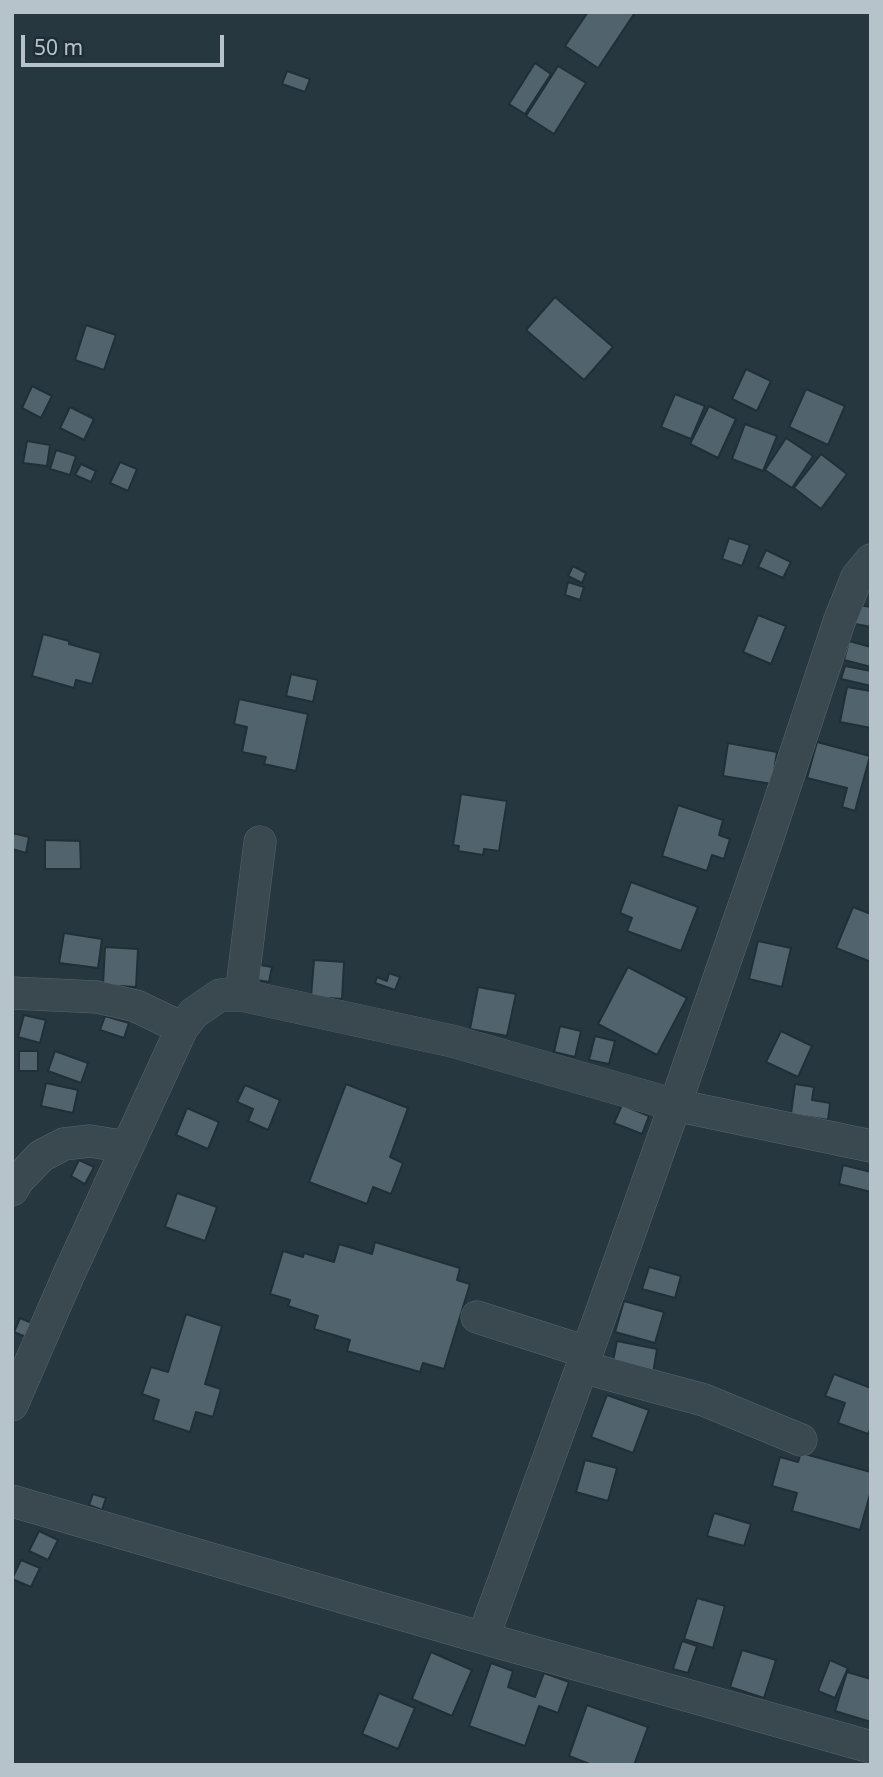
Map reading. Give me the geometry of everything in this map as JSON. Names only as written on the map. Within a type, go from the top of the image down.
[{"type":"street","points":[[483,1638],[767,840],[839,622],[858,577],[871,560]]},
{"type":"street","points":[[241,995],[260,842]]},
{"type":"street","points":[[12,993],[97,997],[136,1006],[182,1028]]},
{"type":"street","points":[[12,1405],[182,1028],[194,1013],[220,995],[241,995],[452,1041],[674,1105],[871,1146]]},
{"type":"street","points":[[12,1190],[41,1156],[64,1144],[90,1142],[127,1147]]},
{"type":"street","points":[[477,1317],[584,1360],[704,1400],[801,1440]]},
{"type":"street","points":[[12,1502],[871,1747]]},
{"type":"building","points":[[588,12],[634,14],[598,68],[565,46]]},
{"type":"building","points":[[535,63],[551,74],[525,114],[509,104]]},
{"type":"building","points":[[558,66],[586,83],[554,134],[526,116]]},
{"type":"building","points":[[287,71],[310,79],[305,92],[282,84]]},
{"type":"building","points":[[555,297],[613,347],[584,380],[526,330]]},
{"type":"building","points":[[86,325],[116,335],[104,370],[75,360]]},
{"type":"building","points":[[746,369],[771,381],[757,411],[732,399]]},
{"type":"building","points":[[32,386],[52,396],[41,418],[22,408]]},
{"type":"building","points":[[806,389],[845,406],[828,445],[789,427]]},
{"type":"building","points":[[675,394],[705,406],[691,439],[661,427]]},
{"type":"building","points":[[709,406],[736,419],[718,458],[690,444]]},
{"type":"building","points":[[70,407],[94,419],[84,440],[60,428]]},
{"type":"building","points":[[745,424],[777,436],[763,471],[732,459]]},
{"type":"building","points":[[786,438],[813,456],[792,488],[765,470]]},
{"type":"building","points":[[27,441],[50,445],[47,466],[23,463]]},
{"type":"building","points":[[56,450],[76,456],[70,475],[50,469]]},
{"type":"building","points":[[821,454],[847,474],[821,509],[794,488]]},
{"type":"building","points":[[120,462],[137,469],[128,491],[110,483]]},
{"type":"building","points":[[81,464],[96,471],[91,482],[75,475]]},
{"type":"building","points":[[729,538],[750,545],[742,566],[722,559]]},
{"type":"building","points":[[766,550],[791,562],[783,578],[758,567]]},
{"type":"building","points":[[573,566],[586,573],[582,583],[568,576]]},
{"type":"building","points":[[568,582],[584,587],[580,600],[565,595]]},
{"type":"building","points":[[848,603],[871,607],[871,627],[845,622]]},
{"type":"building","points":[[758,615],[786,626],[771,664],[743,652]]},
{"type":"building","points":[[43,634],[101,653],[92,684],[76,680],[74,688],[32,676]]},
{"type":"building","points":[[849,641],[871,647],[871,667],[844,660]]},
{"type":"building","points":[[845,666],[871,671],[871,686],[841,679]]},
{"type":"building","points":[[291,674],[318,680],[313,702],[286,696]]},
{"type":"building","points":[[847,687],[871,691],[871,728],[840,722]]},
{"type":"building","points":[[239,699],[308,714],[296,771],[264,764],[266,757],[242,752],[247,727],[234,724]]},
{"type":"building","points":[[817,742],[870,756],[855,811],[842,807],[847,788],[807,778]]},
{"type":"building","points":[[728,743],[777,752],[772,784],[723,776]]},
{"type":"building","points":[[461,794],[507,801],[499,851],[484,849],[483,855],[458,851],[459,846],[453,845]]},
{"type":"building","points":[[678,805],[723,820],[719,835],[730,839],[724,859],[712,855],[707,871],[662,856]]},
{"type":"building","points":[[12,833],[29,837],[26,853],[12,849]]},
{"type":"building","points":[[45,840],[80,841],[81,869],[45,869]]},
{"type":"building","points":[[631,882],[698,907],[681,951],[627,931],[632,918],[620,913]]},
{"type":"building","points":[[853,907],[871,914],[871,962],[836,948]]},
{"type":"building","points":[[64,933],[102,939],[98,968],[59,963]]},
{"type":"building","points":[[758,941],[791,948],[782,987],[749,979]]},
{"type":"building","points":[[105,947],[138,949],[136,987],[103,985]]},
{"type":"building","points":[[314,960],[344,962],[342,999],[311,997]]},
{"type":"building","points":[[254,964],[272,967],[269,982],[251,979]]},
{"type":"building","points":[[628,967],[687,998],[657,1055],[598,1024]]},
{"type":"building","points":[[389,973],[400,977],[395,990],[375,983],[377,977],[387,981]]},
{"type":"building","points":[[478,987],[516,994],[507,1036],[470,1029]]},
{"type":"building","points":[[24,1015],[46,1020],[40,1043],[18,1037]]},
{"type":"building","points":[[105,1016],[129,1023],[124,1038],[100,1030]]},
{"type":"building","points":[[560,1026],[581,1031],[575,1057],[554,1052]]},
{"type":"building","points":[[781,1031],[812,1046],[798,1077],[766,1062]]},
{"type":"building","points":[[595,1036],[615,1041],[609,1064],[589,1060]]},
{"type":"building","points":[[19,1051],[38,1051],[38,1071],[19,1071]]},
{"type":"building","points":[[55,1051],[88,1063],[81,1083],[48,1071]]},
{"type":"building","points":[[46,1083],[78,1090],[73,1113],[41,1106]]},
{"type":"building","points":[[346,1084],[408,1108],[390,1157],[403,1163],[391,1194],[373,1187],[367,1204],[309,1182]]},
{"type":"building","points":[[795,1084],[814,1087],[812,1100],[830,1103],[828,1120],[791,1114]]},
{"type":"building","points":[[245,1085],[280,1100],[268,1130],[248,1121],[253,1109],[237,1102]]},
{"type":"building","points":[[622,1105],[649,1116],[642,1134],[614,1123]]},
{"type":"building","points":[[187,1108],[219,1122],[208,1149],[176,1135]]},
{"type":"building","points":[[79,1160],[94,1167],[85,1184],[71,1176]]},
{"type":"building","points":[[843,1165],[871,1172],[871,1192],[839,1184]]},
{"type":"building","points":[[177,1193],[217,1207],[205,1241],[165,1227]]},
{"type":"building","points":[[375,1242],[460,1268],[457,1280],[470,1284],[444,1369],[423,1363],[420,1372],[347,1351],[350,1340],[314,1329],[318,1316],[288,1306],[290,1300],[270,1294],[283,1251],[303,1257],[304,1253],[334,1262],[339,1244],[372,1254]]},
{"type":"building","points":[[649,1267],[681,1276],[675,1298],[642,1289]]},
{"type":"building","points":[[624,1301],[664,1312],[655,1343],[615,1332]]},
{"type":"building","points":[[186,1314],[222,1326],[205,1384],[221,1389],[213,1417],[196,1412],[190,1432],[153,1420],[159,1400],[142,1394],[151,1367],[168,1372]]},
{"type":"building","points":[[20,1318],[39,1326],[33,1340],[14,1332]]},
{"type":"building","points":[[617,1341],[657,1349],[653,1374],[612,1366]]},
{"type":"building","points":[[834,1374],[871,1388],[871,1428],[868,1434],[838,1423],[845,1403],[825,1396]]},
{"type":"building","points":[[607,1395],[649,1410],[633,1453],[591,1437]]},
{"type":"building","points":[[801,1453],[871,1472],[871,1491],[860,1530],[792,1511],[797,1493],[772,1486],[780,1457],[798,1462]]},
{"type":"building","points":[[585,1460],[617,1468],[608,1501],[576,1492]]},
{"type":"building","points":[[93,1494],[106,1498],[102,1510],[89,1505]]},
{"type":"building","points":[[714,1513],[751,1524],[744,1546],[707,1536]]},
{"type":"building","points":[[39,1531],[58,1540],[48,1560],[29,1551]]},
{"type":"building","points":[[21,1560],[40,1568],[31,1587],[12,1579]]},
{"type":"building","points":[[697,1598],[725,1606],[713,1648],[684,1639]]},
{"type":"building","points":[[682,1641],[697,1646],[688,1673],[673,1669]]},
{"type":"building","points":[[742,1650],[776,1660],[764,1698],[730,1687]]},
{"type":"building","points":[[431,1652],[472,1670],[452,1716],[412,1699]]},
{"type":"building","points":[[830,1660],[848,1668],[835,1698],[818,1691]]},
{"type":"building","points":[[491,1663],[513,1671],[508,1687],[535,1697],[544,1673],[569,1682],[558,1713],[539,1706],[525,1746],[469,1726]]},
{"type":"building","points":[[847,1672],[871,1679],[871,1722],[835,1711]]},
{"type":"building","points":[[379,1693],[415,1708],[398,1749],[362,1734]]},
{"type":"building","points":[[587,1705],[648,1727],[634,1765],[592,1765],[569,1756]]}]
